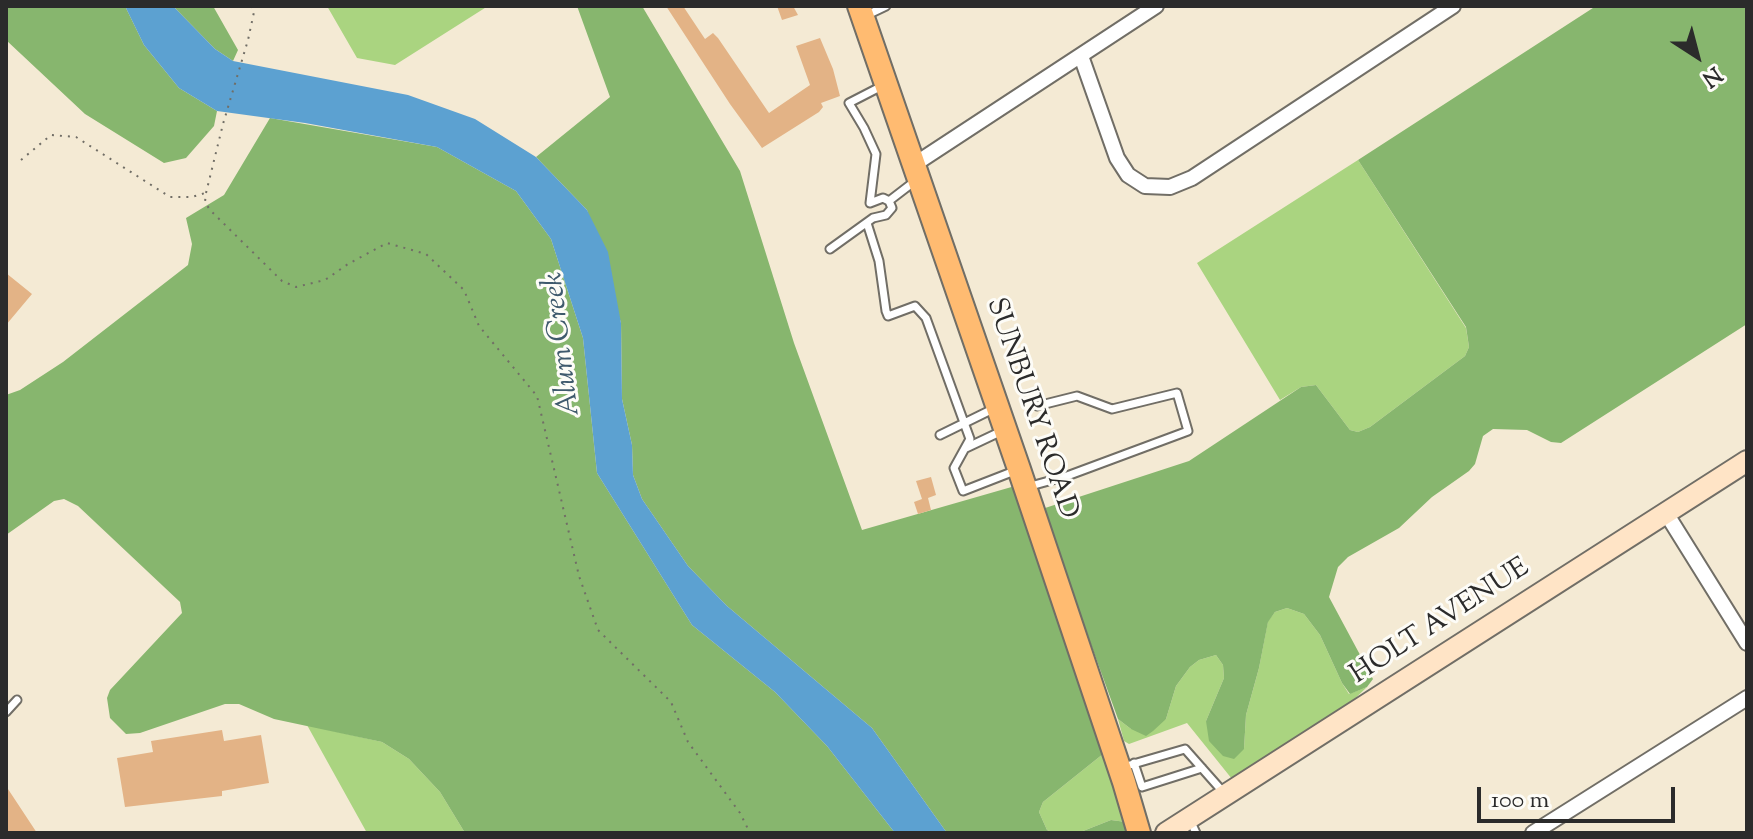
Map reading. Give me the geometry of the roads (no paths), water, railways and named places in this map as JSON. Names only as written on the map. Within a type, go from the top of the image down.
[{"type":"main road","name":"SUNBURY ROAD","points":[[861,11],[1005,430],[1127,766],[1139,833]]},
{"type":"street","points":[[917,171],[1156,6]]},
{"type":"street","points":[[1081,56],[1117,158],[1128,175],[1145,186],[1170,187],[1192,178],[1453,6]]},
{"type":"street","name":"HOLT AVENUE","points":[[1166,833],[1192,826],[1226,794],[1747,461]]},
{"type":"street","points":[[1666,513],[1747,643]]},
{"type":"street","points":[[1533,833],[1747,698]]},
{"type":"lane","points":[[861,11],[886,6]]},
{"type":"lane","points":[[887,84],[849,103],[876,154],[869,194],[870,220],[888,316],[909,306],[919,308],[926,318],[970,439],[954,468],[963,491],[1022,478],[1067,476],[1188,431],[1177,393],[1112,409],[1077,396],[1037,406]]},
{"type":"lane","points":[[889,201],[917,171]]},
{"type":"lane","points":[[830,249],[870,220],[886,215],[892,208],[889,201],[883,198],[870,203]]},
{"type":"lane","points":[[940,435],[997,407]]},
{"type":"lane","points":[[966,448],[1005,430]]},
{"type":"lane","points":[[6,712],[17,700]]},
{"type":"lane","points":[[1202,768],[1142,787],[1127,766],[1185,749],[1226,794]]},
{"type":"water","points":[[125,6],[173,6],[215,49],[233,61],[408,95],[475,119],[536,157],[587,210],[608,252],[621,323],[622,399],[632,445],[633,475],[642,499],[688,566],[727,606],[872,728],[947,833],[895,833],[827,746],[775,692],[692,625],[597,473],[583,338],[551,239],[516,191],[437,147],[217,111],[179,88],[144,45]]},
{"type":"water label","name":"Alum Creek","points":[[564,344]]}]
